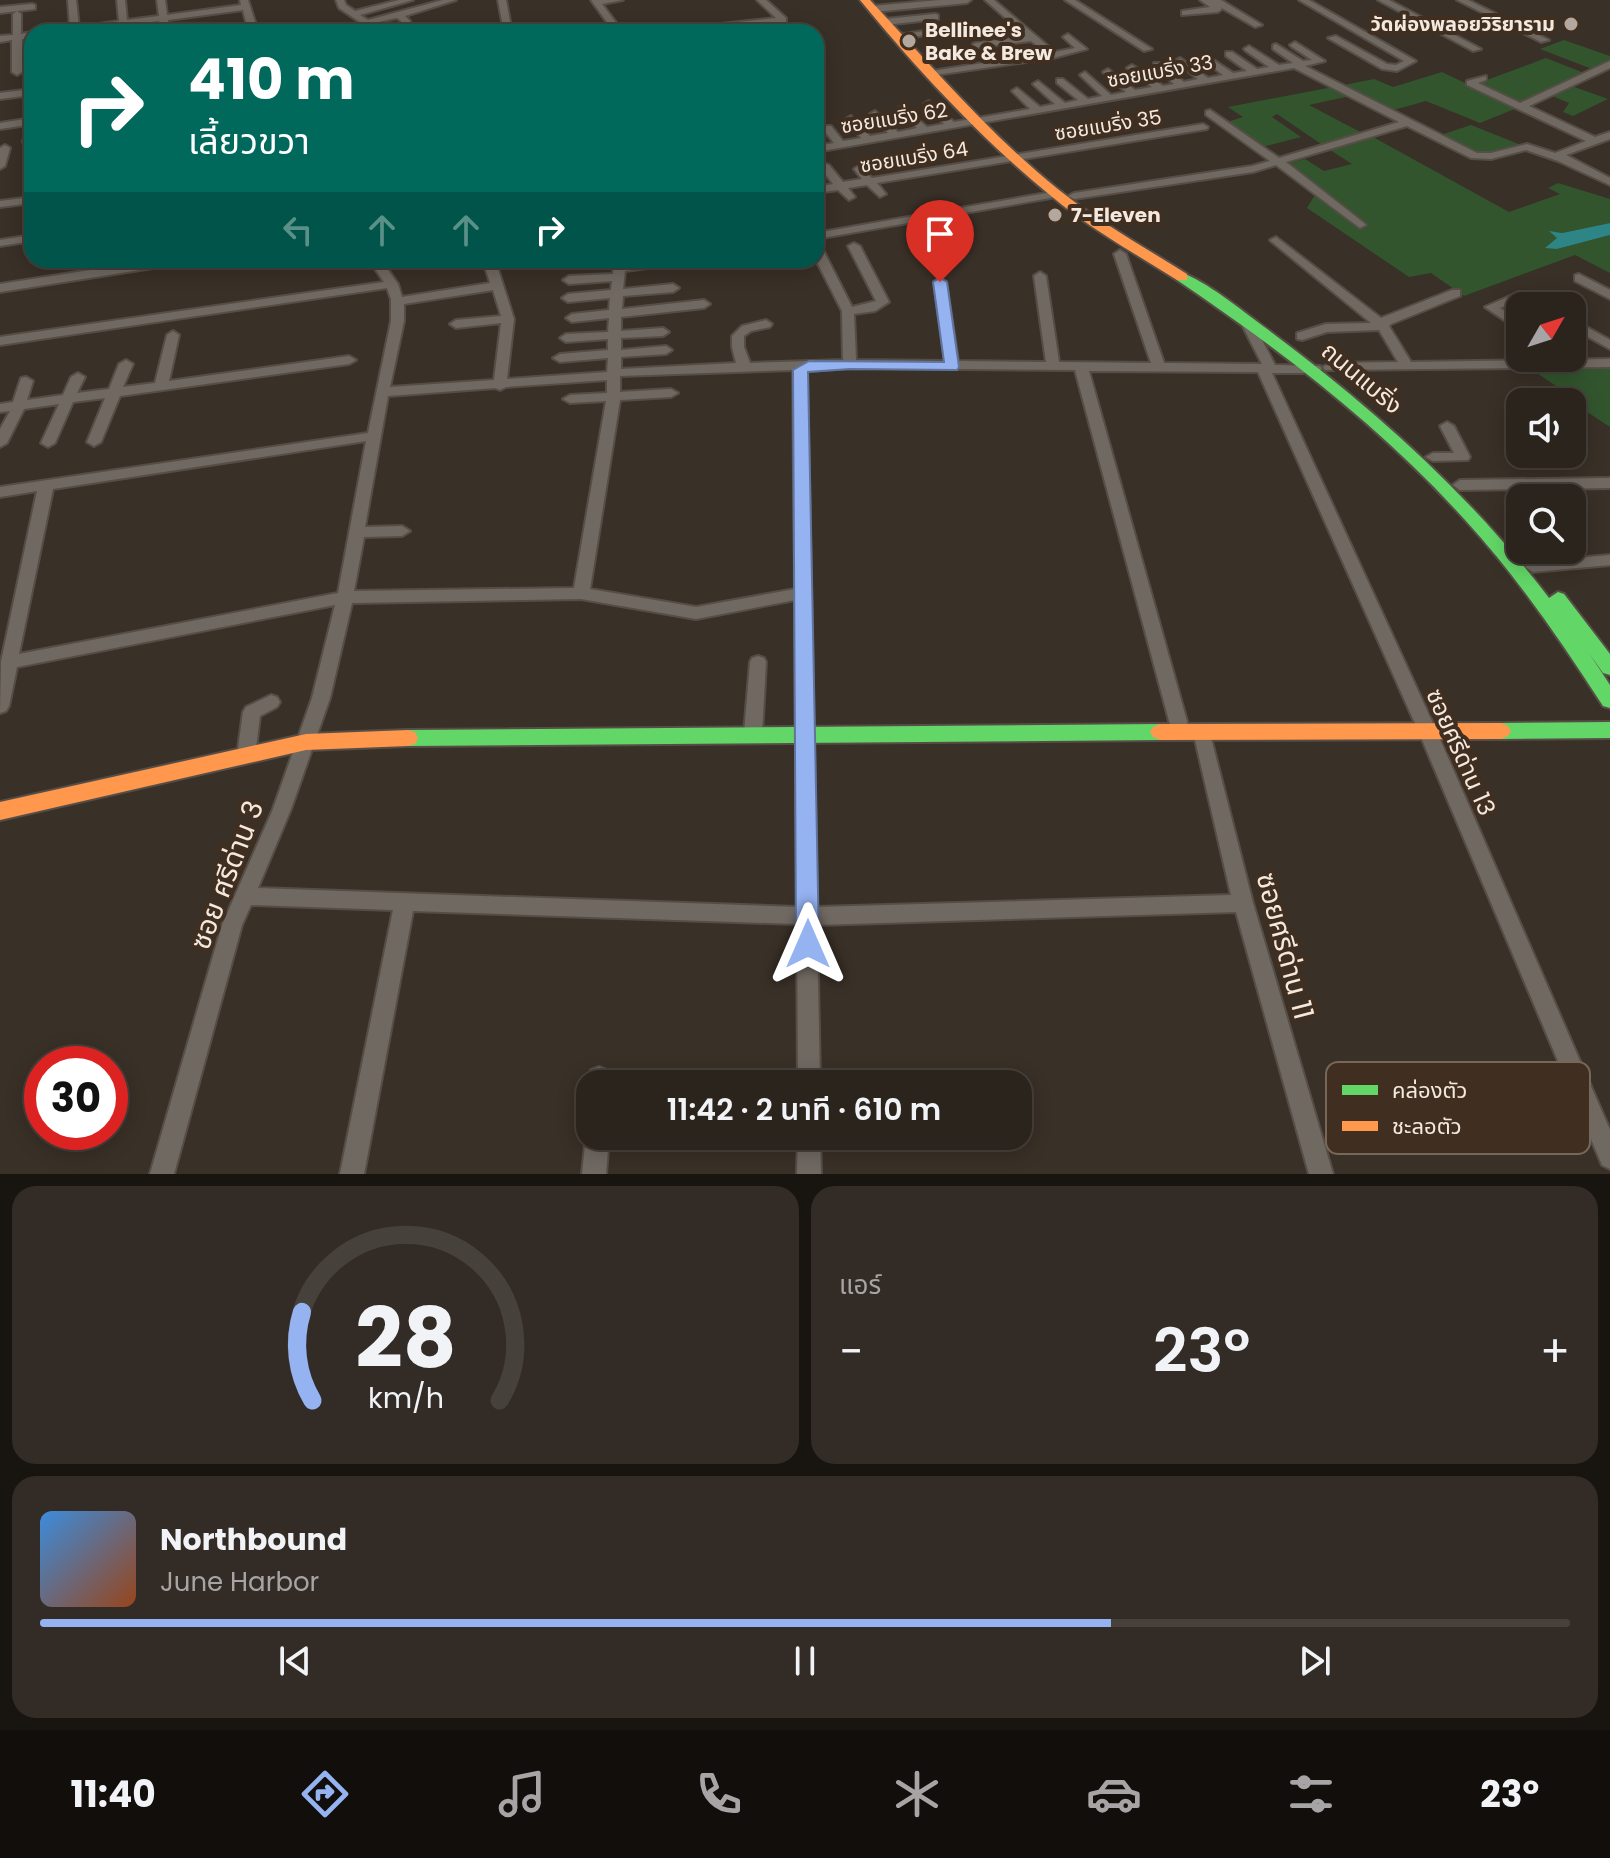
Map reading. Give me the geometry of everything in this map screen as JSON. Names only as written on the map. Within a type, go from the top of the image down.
[{"type":"main road","name":"ถนนแบริ่ง","points":[[880,17],[978,122],[1018,159],[1066,195],[1263,319],[1433,457],[1506,535]]},
{"type":"main road","name":"ถนนแบริ่ง","points":[[1066,195],[1083,214],[1322,368],[1437,477],[1552,614],[1590,666],[1610,701]]},
{"type":"main road","name":"ถนนแบริ่ง","points":[[1531,564],[1610,668]]},
{"type":"main road","points":[[0,811],[306,742],[478,736],[1610,730]]},
{"type":"street","points":[[72,0],[74,24]]},
{"type":"street","points":[[121,0],[124,24]]},
{"type":"street","points":[[161,0],[164,24]]},
{"type":"street","points":[[201,0],[204,13]]},
{"type":"street","points":[[340,0],[352,14],[367,23],[452,0]]},
{"type":"street","points":[[352,14],[409,0]]},
{"type":"street","points":[[502,0],[506,24]]},
{"type":"street","points":[[596,1],[619,0]]},
{"type":"street","points":[[747,24],[783,20],[761,0]]},
{"type":"street","points":[[880,17],[967,0]]},
{"type":"street","points":[[1069,0],[1147,49]]},
{"type":"street","points":[[1185,13],[1218,9],[1204,0]]},
{"type":"street","points":[[1215,0],[1258,25]]},
{"type":"street","points":[[1303,0],[1411,61],[1394,69],[1385,67],[1333,38]]},
{"type":"street","points":[[1382,0],[1476,49]]},
{"type":"street","points":[[1461,0],[1544,40]]},
{"type":"street","points":[[596,1],[613,24]]},
{"type":"street","points":[[880,17],[938,12],[991,1],[1053,55]]},
{"type":"street","points":[[140,24],[245,3],[250,24]]},
{"type":"street","points":[[0,10],[32,7]]},
{"type":"street","points":[[17,14],[18,37],[12,60],[17,72]]},
{"type":"street","points":[[399,15],[406,24]]},
{"type":"street","points":[[880,17],[961,28]]},
{"type":"street","points":[[0,39],[24,36]]},
{"type":"street","points":[[932,74],[1082,49],[1068,37]]},
{"type":"street","points":[[976,46],[1033,38]]},
{"type":"street","points":[[1295,45],[1320,61],[1298,65]]},
{"type":"street","points":[[1276,47],[1298,65],[1475,156],[1491,156],[1527,147],[1562,159],[1610,182]]},
{"type":"street","points":[[1249,49],[1277,68]]},
{"type":"street","points":[[1229,54],[1255,72]]},
{"type":"street","points":[[1206,58],[1231,76]]},
{"type":"street","points":[[1180,61],[1206,81]]},
{"type":"street","points":[[1521,107],[1610,64]]},
{"type":"street","points":[[1157,65],[1182,85]]},
{"type":"street","name":"ซอยแบริ่ง 33","points":[[978,122],[1298,65]]},
{"type":"street","points":[[1132,68],[1161,89]]},
{"type":"street","points":[[1108,72],[1134,94]]},
{"type":"street","points":[[1085,75],[1109,98]]},
{"type":"street","points":[[1483,78],[1472,81],[1471,85],[1595,141]]},
{"type":"street","points":[[1060,81],[1086,102]]},
{"type":"street","points":[[1038,84],[1063,106]]},
{"type":"street","points":[[1017,91],[1038,111]]},
{"type":"street","points":[[0,96],[24,93]]},
{"type":"street","points":[[929,104],[952,126]]},
{"type":"street","points":[[902,109],[926,131]]},
{"type":"street","points":[[1210,113],[1311,185],[1360,225]]},
{"type":"street","points":[[875,114],[896,136]]},
{"type":"street","points":[[851,119],[868,140]]},
{"type":"street","name":"ซอยแบริ่ง 62","points":[[824,155],[841,145],[978,122]]},
{"type":"street","points":[[824,235],[1278,163],[1408,122]]},
{"type":"street","points":[[0,126],[24,123]]},
{"type":"street","name":"ซอยแบริ่ง 35","points":[[1018,159],[1203,127]]},
{"type":"street","points":[[827,128],[841,145]]},
{"type":"street","points":[[1562,159],[1560,154],[1564,150],[1610,135]]},
{"type":"street","points":[[0,166],[5,148]]},
{"type":"street","points":[[970,150],[984,164]]},
{"type":"street","points":[[942,152],[956,168]]},
{"type":"street","points":[[917,158],[932,177]]},
{"type":"street","name":"ซอยแบริ่ง 64","points":[[824,191],[845,192],[870,182],[899,177],[932,177],[956,168],[1018,159]]},
{"type":"street","points":[[888,163],[899,177]]},
{"type":"street","points":[[824,165],[845,192]]},
{"type":"street","points":[[859,169],[880,194]]},
{"type":"street","points":[[0,204],[24,201]]},
{"type":"street","points":[[0,243],[24,239]]},
{"type":"street","points":[[1276,240],[1383,326],[1407,366]]},
{"type":"street","points":[[848,311],[871,308],[883,302],[854,246]]},
{"type":"street","points":[[1120,254],[1159,368]]},
{"type":"street","points":[[824,264],[848,311],[850,364]]},
{"type":"street","points":[[0,288],[127,268]]},
{"type":"street","points":[[381,268],[398,294],[398,301],[497,286]]},
{"type":"street","points":[[491,268],[508,319],[500,386]]},
{"type":"street","points":[[569,280],[612,268]]},
{"type":"street","points":[[581,593],[613,397],[619,268]]},
{"type":"street","points":[[1040,276],[1053,367]]},
{"type":"street","points":[[1579,278],[1610,295]]},
{"type":"street","points":[[940,282],[952,367]]},
{"type":"street","points":[[0,341],[392,284]]},
{"type":"street","points":[[568,298],[673,288]]},
{"type":"street","points":[[1302,336],[1326,328],[1383,326],[1392,318],[1456,293]]},
{"type":"street","name":"ซอย ศรีด่าน 3","points":[[162,1174],[232,925],[282,809],[321,698],[345,597],[382,392],[397,328],[398,301]]},
{"type":"street","points":[[1506,301],[1491,307],[1506,317]]},
{"type":"street","points":[[572,318],[704,304]]},
{"type":"street","name":"ซอยศรีด่าน 13","points":[[1244,317],[1427,730],[1569,1062]]},
{"type":"street","points":[[456,324],[508,319]]},
{"type":"street","points":[[744,366],[736,344],[739,332],[746,327],[766,324]]},
{"type":"street","points":[[1586,331],[1610,345]]},
{"type":"street","points":[[566,338],[663,332]]},
{"type":"street","points":[[161,387],[173,335]]},
{"type":"street","points":[[560,358],[666,350]]},
{"type":"street","points":[[0,408],[349,360]]},
{"type":"street","points":[[1586,362],[1610,363]]},
{"type":"street","points":[[382,392],[500,386],[688,367],[850,364],[1322,368],[1506,363]]},
{"type":"street","points":[[94,442],[126,364]]},
{"type":"street","points":[[804,367],[800,370],[809,1070]]},
{"type":"street","name":"ซอยศรีด่าน 11","points":[[1081,367],[1243,903],[1321,1174]]},
{"type":"street","points":[[48,443],[78,377]]},
{"type":"street","points":[[0,443],[19,406],[26,381]]},
{"type":"street","points":[[570,399],[671,393]]},
{"type":"street","points":[[1433,457],[1463,457],[1447,426]]},
{"type":"street","points":[[0,492],[374,436]]},
{"type":"street","points":[[1460,485],[1610,483]]},
{"type":"street","points":[[0,706],[46,485]]},
{"type":"street","points":[[357,532],[402,531]]},
{"type":"street","points":[[1533,567],[1610,560]]},
{"type":"street","points":[[9,662],[345,597],[581,593],[696,613],[804,593]]},
{"type":"street","points":[[753,734],[758,662]]},
{"type":"street","points":[[246,756],[252,712],[271,702]]},
{"type":"street","points":[[245,896],[807,916],[1243,903]]},
{"type":"street","points":[[352,1174],[405,902]]},
{"type":"street","name":"ซอยศรีด่าน 13","points":[[1590,1110],[1610,1157]]},
{"type":"street","points":[[594,1174],[596,1150]]},
{"type":"street","points":[[809,1150],[809,1174]]},
{"type":"green space","points":[[1564,40],[1610,56],[1610,61],[1592,69],[1540,49]]},
{"type":"green space","points":[[1546,58],[1584,73],[1517,103],[1476,84]]},
{"type":"green space","points":[[1442,72],[1517,108],[1480,123],[1426,101],[1390,111],[1339,86],[1374,79],[1393,87]]},
{"type":"green space","points":[[1569,85],[1608,99],[1573,116],[1563,112],[1569,103],[1550,95]]},
{"type":"green space","points":[[1333,87],[1350,96],[1309,105],[1364,134],[1324,146],[1277,114],[1272,117],[1301,137],[1258,148],[1227,122],[1243,117],[1228,107]]},
{"type":"green space","points":[[1471,125],[1521,145],[1481,155],[1441,135]]},
{"type":"green space","points":[[1373,137],[1509,212],[1560,194],[1548,188],[1558,183],[1610,199],[1610,223],[1562,233],[1551,232],[1558,238],[1557,249],[1610,235],[1610,273],[1575,255],[1464,296],[1431,273],[1409,277],[1307,208],[1316,193],[1278,166],[1305,159],[1324,171],[1352,164],[1330,150]]},
{"type":"green space","points":[[1586,366],[1610,367],[1610,427],[1586,411],[1586,388],[1559,388],[1535,372],[1586,372]]},
{"type":"water","points":[[1610,223],[1610,235],[1557,249],[1545,248],[1557,238],[1549,231],[1562,233]]},
{"type":"traffic: fast","points":[[1182,277],[1308,366],[1421,464],[1473,517],[1521,574],[1567,635],[1610,701]]},
{"type":"traffic: fast","points":[[1558,598],[1610,668]]},
{"type":"traffic: fast","points":[[1501,731],[1610,730]]},
{"type":"traffic: fast","points":[[408,738],[1160,732]]},
{"type":"traffic: slow","points":[[865,0],[969,113],[1025,167],[1084,215],[1182,277]]},
{"type":"traffic: slow","points":[[1160,732],[1501,731]]},
{"type":"traffic: slow","points":[[0,811],[306,742],[408,738]]},
{"type":"place","name":"วัดผ่องพลอยวิริยาราม","points":[[1571,24]]},
{"type":"place","name":"Bellinee's Bake & Brew","points":[[909,41]]},
{"type":"place","name":"7-Eleven","points":[[1055,215]]},
{"type":"route","points":[[808,944],[800,370],[809,366],[850,364],[952,367],[940,282]]}]
